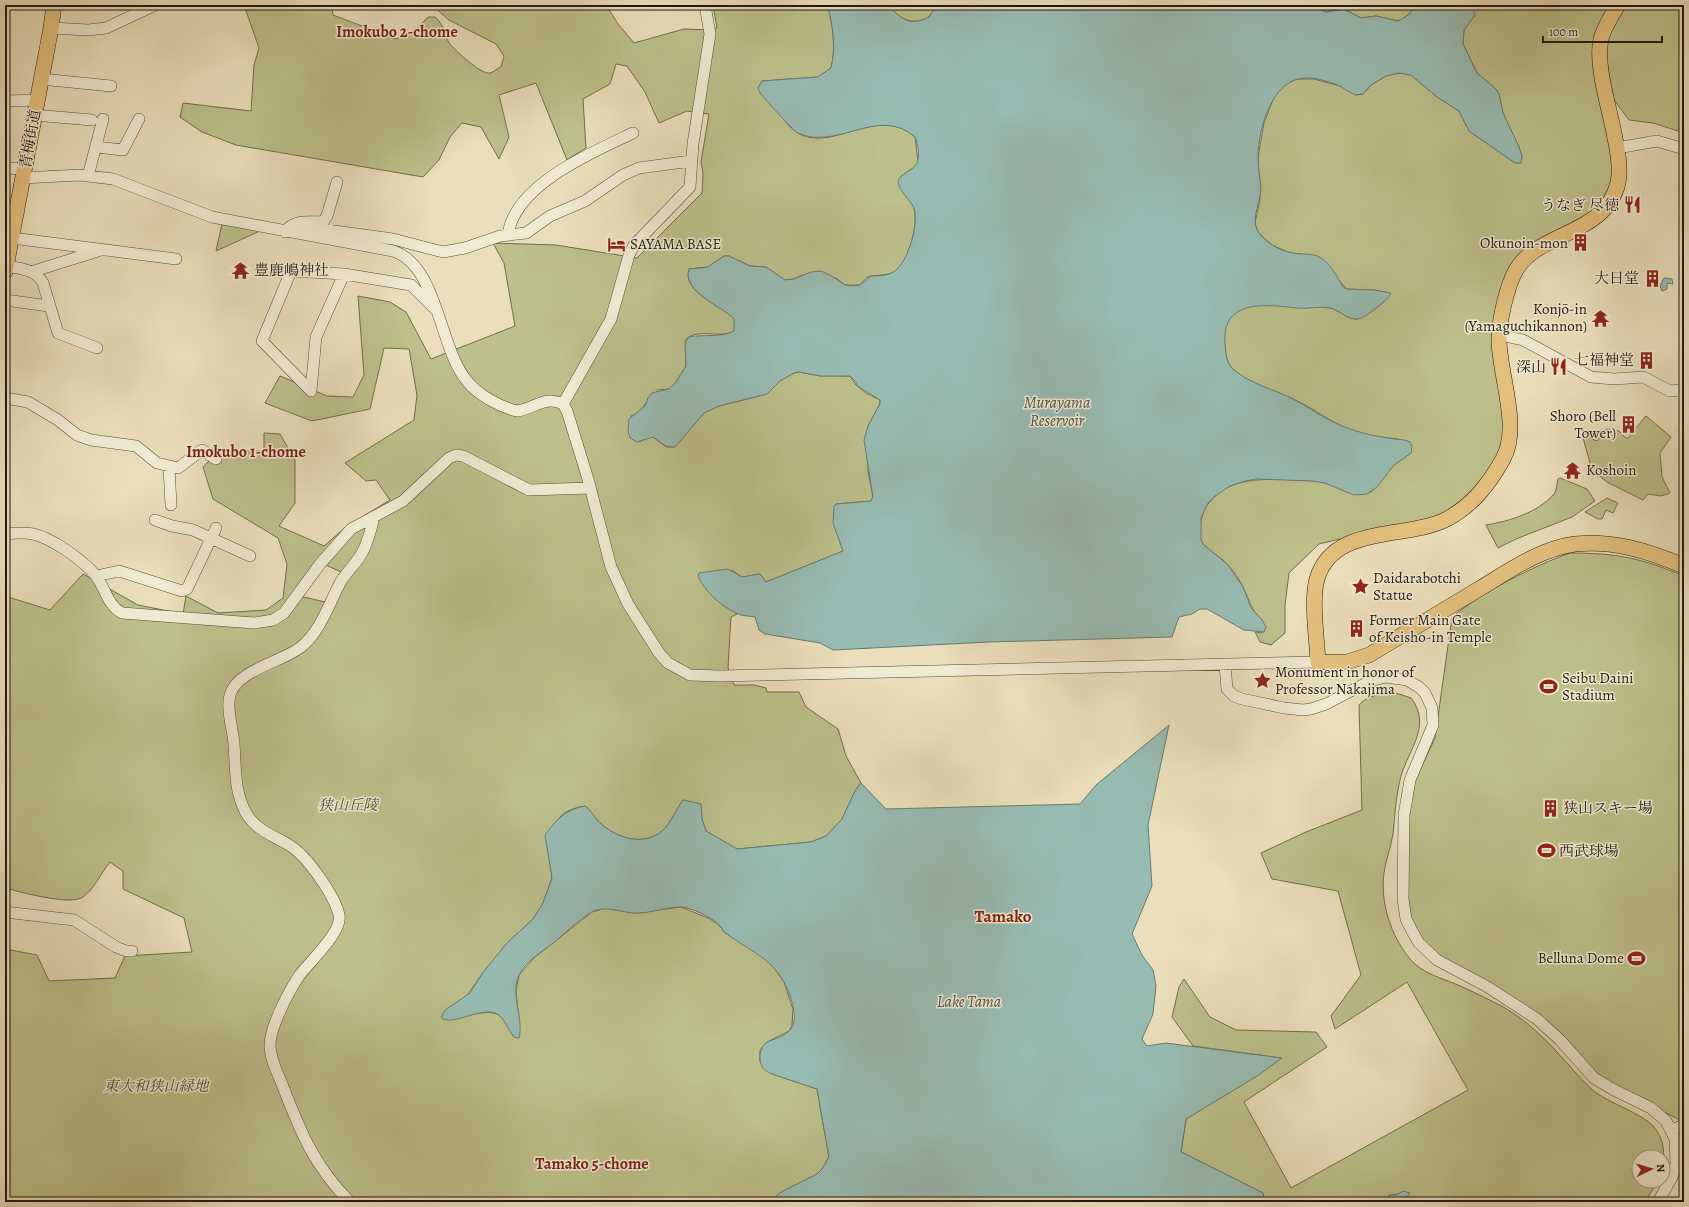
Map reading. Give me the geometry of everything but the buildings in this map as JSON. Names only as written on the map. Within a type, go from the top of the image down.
[{"type":"main road","name":"青梅街道","points":[[6,269],[34,115],[52,28],[54,5]]},
{"type":"main road","points":[[1618,5],[1602,37],[1599,53],[1617,148],[1619,180],[1612,200],[1602,213],[1535,252],[1525,260],[1517,270],[1510,286],[1500,334],[1509,419],[1509,441],[1505,455],[1489,483],[1472,501],[1446,519],[1430,525],[1347,543],[1330,556],[1320,572],[1316,590],[1318,662],[1354,661],[1369,655],[1530,559],[1559,548],[1586,543],[1622,545],[1646,551],[1684,566]]},
{"type":"street","points":[[52,28],[88,30],[106,28],[155,5]]},
{"type":"street","points":[[563,404],[611,319],[631,250],[637,240],[688,190],[691,184],[691,161],[701,80],[710,34],[705,5]]},
{"type":"street","points":[[41,79],[111,86]]},
{"type":"street","points":[[5,101],[37,100]]},
{"type":"street","points":[[34,115],[98,120],[96,147],[88,176]]},
{"type":"street","points":[[96,147],[123,150],[139,119]]},
{"type":"street","points":[[508,235],[511,222],[527,199],[559,170],[633,133]]},
{"type":"street","points":[[1617,148],[1656,141],[1684,149]]},
{"type":"street","points":[[290,233],[312,228],[339,231],[394,238],[443,252],[465,248],[508,235],[526,233],[550,216],[585,201],[628,172],[648,166],[691,161]]},
{"type":"street","points":[[5,168],[24,174],[88,176],[119,180],[212,217],[402,254],[417,268],[432,296],[462,373],[478,392],[516,411],[523,410],[548,400],[563,404],[567,411],[590,488],[611,567],[628,604],[663,658],[675,668],[690,675],[720,676],[1318,662]]},
{"type":"street","points":[[290,233],[289,226],[296,222],[323,222],[327,216],[337,182]]},
{"type":"street","points":[[12,238],[176,259]]},
{"type":"street","points":[[6,269],[34,272],[101,250]]},
{"type":"street","points":[[344,274],[316,337],[311,391],[262,341],[291,271],[344,274],[411,285],[437,311]]},
{"type":"street","points":[[34,272],[43,283],[58,333],[97,348]]},
{"type":"street","points":[[5,300],[50,306]]},
{"type":"street","points":[[1500,334],[1523,340],[1591,377],[1614,379],[1643,377],[1670,391],[1683,391]]},
{"type":"street","points":[[5,398],[28,402],[58,420],[77,435],[90,440],[136,446],[157,462],[169,467],[178,468],[202,450],[216,459]]},
{"type":"street","points":[[5,534],[24,533],[45,539],[76,558],[96,576],[110,603],[122,613],[238,623],[270,621],[284,613],[320,564],[351,529],[403,501],[442,463],[456,455],[463,456],[528,490],[590,488]]},
{"type":"street","points":[[169,467],[171,505]]},
{"type":"street","points":[[350,1202],[327,1177],[306,1143],[272,1060],[270,1045],[271,1035],[294,986],[300,976],[337,929],[340,920],[339,914],[315,871],[304,857],[289,845],[261,830],[247,814],[241,802],[235,781],[234,744],[229,701],[231,692],[242,679],[300,648],[317,629],[342,580],[361,553],[369,536],[374,517]]},
{"type":"street","points":[[155,520],[172,526],[192,530],[250,556]]},
{"type":"street","points":[[96,576],[119,572],[182,591],[187,588],[216,528]]},
{"type":"street","points":[[1225,665],[1227,689],[1234,696],[1295,709],[1317,707],[1370,681],[1386,677],[1407,680],[1422,690],[1430,704],[1434,718],[1431,733],[1410,780],[1405,808],[1403,899],[1406,919],[1419,943],[1433,957],[1486,986],[1531,1014],[1551,1031],[1594,1078],[1614,1090],[1651,1108],[1666,1121],[1672,1130],[1677,1148],[1676,1164],[1672,1178],[1658,1202]]},
{"type":"street","points":[[5,912],[74,920],[116,947],[126,951],[132,951]]},
{"type":"street","points":[[1672,1130],[1684,1125]]},
{"type":"green space","name":"狭山丘陵","points":[[244,5],[332,5],[333,15],[396,39],[416,30],[428,17],[435,17],[441,24],[450,44],[475,67],[486,73],[490,73],[501,67],[504,56],[496,44],[449,20],[432,5],[606,5],[618,24],[634,43],[684,29],[711,30],[717,28],[713,5],[824,5],[828,7],[834,45],[831,68],[818,77],[762,81],[758,88],[760,92],[789,126],[796,132],[810,137],[824,138],[885,125],[900,128],[915,137],[918,161],[916,166],[901,176],[903,190],[913,206],[915,213],[914,230],[906,257],[895,272],[868,277],[860,285],[845,285],[836,278],[802,275],[794,279],[785,280],[766,267],[750,266],[729,256],[724,256],[708,267],[689,269],[688,277],[691,285],[697,292],[735,319],[734,331],[722,334],[697,334],[686,339],[686,366],[676,382],[669,389],[658,390],[647,401],[641,411],[631,416],[640,442],[649,437],[653,437],[666,447],[675,447],[704,413],[719,406],[767,394],[780,381],[794,373],[799,372],[820,376],[850,376],[856,385],[866,393],[880,400],[880,404],[868,426],[868,471],[873,497],[871,501],[836,504],[839,538],[843,551],[766,582],[760,574],[742,577],[732,570],[714,598],[737,614],[731,617],[728,668],[734,685],[754,685],[766,688],[767,692],[799,692],[806,707],[838,729],[846,756],[861,783],[856,789],[842,819],[826,836],[811,842],[737,849],[706,831],[702,819],[701,804],[683,800],[665,828],[655,836],[647,839],[630,838],[613,832],[599,822],[585,806],[570,810],[564,813],[555,823],[546,842],[549,851],[552,878],[543,903],[533,919],[507,943],[466,997],[450,1007],[453,1019],[478,1013],[496,1014],[506,1023],[514,1037],[518,1013],[516,990],[519,975],[534,958],[592,912],[605,908],[635,913],[681,907],[708,918],[718,924],[725,933],[759,953],[771,964],[784,982],[793,1009],[792,1026],[789,1031],[767,1042],[760,1050],[760,1062],[772,1074],[817,1089],[829,1157],[822,1169],[817,1174],[781,1192],[770,1202],[5,1202],[5,949],[37,955],[49,981],[115,978],[125,956],[192,952],[184,918],[123,889],[123,871],[110,862],[91,889],[83,897],[77,899],[57,899],[5,888],[5,754],[8,754],[9,722],[5,721],[5,596],[50,610],[83,574],[138,605],[183,614],[186,596],[218,613],[266,610],[283,598],[287,564],[278,538],[213,499],[203,467],[219,451],[264,451],[264,433],[280,434],[295,460],[295,503],[279,526],[324,546],[347,526],[390,500],[376,480],[366,481],[345,463],[414,420],[417,395],[409,349],[384,348],[370,409],[312,421],[265,403],[280,376],[327,396],[353,397],[364,375],[358,296],[390,302],[406,312],[431,359],[515,326],[504,263],[493,243],[556,245],[637,258],[702,193],[703,173],[701,162],[709,114],[687,111],[659,123],[645,92],[627,66],[616,64],[610,84],[583,99],[586,148],[567,160],[536,83],[499,95],[509,137],[499,159],[481,127],[462,123],[450,137],[439,160],[423,177],[236,145],[202,132],[180,117],[183,103],[251,111],[254,65],[259,48]],"holes":[[[321,563],[348,575],[334,604],[299,596]]]},
{"type":"green space","points":[[888,5],[937,5],[929,17],[923,20],[911,21],[901,17]]},
{"type":"green space","points":[[1309,5],[1417,5],[1407,16],[1398,21],[1376,16],[1361,18],[1344,9],[1326,12]]},
{"type":"green space","points":[[1472,5],[1618,5],[1602,37],[1613,125],[1612,201],[1525,260],[1504,311],[1509,441],[1457,513],[1347,543],[1340,539],[1319,544],[1289,573],[1285,605],[1285,633],[1271,645],[1260,642],[1255,632],[1262,633],[1262,620],[1253,608],[1234,572],[1226,563],[1205,546],[1200,537],[1201,519],[1208,504],[1216,495],[1226,488],[1248,481],[1259,480],[1318,481],[1354,494],[1365,494],[1371,492],[1394,465],[1411,453],[1410,442],[1362,434],[1345,428],[1305,405],[1246,378],[1232,368],[1229,363],[1224,343],[1225,328],[1230,317],[1244,308],[1262,305],[1280,305],[1301,308],[1326,307],[1333,309],[1349,318],[1355,319],[1364,316],[1375,309],[1385,301],[1390,293],[1374,290],[1346,289],[1339,280],[1301,254],[1290,253],[1272,245],[1258,232],[1255,223],[1260,200],[1258,157],[1264,123],[1274,97],[1286,84],[1296,79],[1314,79],[1340,86],[1356,95],[1363,94],[1371,85],[1386,76],[1399,73],[1411,75],[1437,97],[1459,111],[1469,131],[1515,163],[1521,163],[1522,156],[1503,113],[1499,94],[1496,89],[1477,73],[1463,44],[1464,30],[1475,15]]},
{"type":"green space","points":[[1625,5],[1684,5],[1684,133],[1653,123],[1629,120],[1612,97],[1605,53],[1606,42]]},
{"type":"green space","points":[[222,224],[260,231],[216,251]]},
{"type":"green space","points":[[1646,416],[1671,437],[1660,453],[1662,477],[1670,493],[1661,496],[1648,494],[1643,500],[1607,482],[1592,470],[1583,438],[1587,437],[1597,441],[1607,429],[1619,431],[1627,439]]},
{"type":"green space","points":[[1560,478],[1587,489],[1595,501],[1572,517],[1516,539],[1498,548],[1486,525],[1523,515],[1540,506],[1554,494],[1558,479]]},
{"type":"green space","points":[[1607,498],[1618,503],[1613,513],[1606,510],[1602,519],[1598,519],[1585,512]]},
{"type":"green space","name":"西武球場","points":[[1570,553],[1602,554],[1628,558],[1655,565],[1684,576],[1684,1122],[1612,1086],[1583,1060],[1558,1033],[1441,957],[1422,940],[1410,919],[1408,894],[1408,822],[1415,781],[1435,738],[1452,617],[1478,598],[1509,580]]},
{"type":"green space","points":[[1396,693],[1411,698],[1417,708],[1419,718],[1417,737],[1399,783],[1393,834],[1384,873],[1383,884],[1385,907],[1392,930],[1397,940],[1410,959],[1420,968],[1432,975],[1482,996],[1514,1014],[1546,1040],[1595,1092],[1648,1121],[1653,1126],[1661,1139],[1663,1149],[1631,1149],[1631,1189],[1653,1189],[1645,1202],[1403,1202],[1410,1193],[1389,1195],[1385,1202],[1264,1202],[1263,1193],[1181,1152],[1186,1119],[1257,1076],[1281,1058],[1193,1046],[1172,1017],[1179,987],[1184,979],[1210,1017],[1236,1030],[1316,1032],[1327,1047],[1244,1102],[1291,1188],[1468,1090],[1407,982],[1335,1029],[1331,1016],[1361,975],[1338,891],[1272,879],[1261,853],[1306,832],[1362,810],[1359,705],[1371,697],[1381,694]]},
{"type":"water","name":"Murayama Reservoir","points":[[824,5],[888,5],[902,18],[911,21],[922,20],[929,17],[937,5],[1309,5],[1326,12],[1344,9],[1361,18],[1376,16],[1398,21],[1407,16],[1417,5],[1472,5],[1475,15],[1464,30],[1463,44],[1477,73],[1496,89],[1499,94],[1503,113],[1522,156],[1521,163],[1515,163],[1469,131],[1459,111],[1437,97],[1411,75],[1399,73],[1386,76],[1371,85],[1363,94],[1356,95],[1340,86],[1324,80],[1307,78],[1295,80],[1285,86],[1276,95],[1264,120],[1259,146],[1258,162],[1261,193],[1255,220],[1257,230],[1270,244],[1282,250],[1314,255],[1321,258],[1331,267],[1343,287],[1346,289],[1374,290],[1391,293],[1376,308],[1358,319],[1351,318],[1327,307],[1301,308],[1260,306],[1239,311],[1231,318],[1226,328],[1225,343],[1229,365],[1239,374],[1301,403],[1330,421],[1371,435],[1404,440],[1410,442],[1412,446],[1411,453],[1394,465],[1377,487],[1367,494],[1354,495],[1325,483],[1313,481],[1256,479],[1230,486],[1215,496],[1208,503],[1201,518],[1201,540],[1204,545],[1227,564],[1243,587],[1251,608],[1266,627],[1264,632],[1244,630],[1207,609],[1200,609],[1192,614],[1179,617],[1172,637],[989,642],[833,650],[820,643],[765,634],[759,630],[755,617],[740,615],[730,610],[714,598],[705,588],[698,576],[699,573],[728,569],[742,577],[760,574],[766,582],[843,551],[833,523],[834,506],[836,504],[871,501],[873,497],[864,440],[868,426],[880,404],[880,400],[856,385],[856,382],[850,376],[821,376],[799,372],[794,373],[780,381],[767,394],[719,406],[704,413],[675,447],[666,446],[653,437],[637,442],[630,438],[628,431],[629,419],[645,406],[652,393],[669,389],[676,382],[686,366],[685,343],[689,337],[718,335],[734,331],[734,319],[704,298],[691,285],[688,277],[689,269],[708,267],[724,256],[729,256],[750,266],[766,267],[785,280],[794,279],[811,272],[821,271],[845,285],[850,286],[860,285],[871,276],[892,273],[901,264],[909,249],[914,231],[915,214],[914,208],[900,189],[898,181],[917,163],[918,152],[915,137],[901,128],[887,125],[872,126],[828,137],[813,137],[798,133],[773,108],[760,93],[758,88],[762,81],[818,77],[831,68],[834,45],[828,8]]},
{"type":"water","points":[[1664,278],[1672,279],[1673,284],[1667,283],[1667,289],[1662,291],[1660,286]]},
{"type":"water","name":"Lake Tama","points":[[1169,725],[1148,825],[1152,886],[1132,934],[1142,955],[1153,970],[1156,986],[1153,1014],[1142,1039],[1147,1046],[1166,1043],[1282,1058],[1257,1076],[1186,1119],[1181,1152],[1263,1193],[1264,1202],[770,1202],[781,1192],[817,1174],[822,1169],[829,1157],[817,1089],[772,1074],[765,1070],[761,1064],[761,1052],[766,1043],[786,1034],[793,1025],[794,1013],[791,999],[784,982],[778,973],[765,960],[726,933],[712,919],[691,909],[675,907],[651,912],[633,913],[602,909],[592,912],[582,918],[529,962],[519,975],[516,998],[520,1023],[519,1038],[514,1037],[502,1018],[494,1013],[478,1013],[452,1020],[446,1020],[441,1017],[445,1010],[470,993],[484,971],[507,943],[533,919],[543,903],[552,878],[545,835],[557,820],[578,807],[585,806],[606,828],[621,836],[630,838],[647,839],[662,831],[671,820],[683,800],[701,804],[702,819],[706,831],[737,849],[811,842],[826,836],[842,819],[856,789],[861,783],[886,809],[1080,804],[1096,785]]},
{"type":"water","points":[[1403,1191],[1410,1193],[1403,1202],[1385,1202],[1389,1195],[1396,1195]]},
{"type":"tram line","points":[[1675,1202],[1684,1193]]},
{"type":"place","name":"うなぎ 尽徳","points":[[1632,205]]},
{"type":"place","name":"Okunoin-mon","points":[[1581,243]]},
{"type":"place","name":"SAYAMA BASE","points":[[617,244]]},
{"type":"place","name":"豊鹿嶋神社","points":[[241,270]]},
{"type":"place","name":"大日堂","points":[[1652,278]]},
{"type":"place","name":"Konjō-in (Yamaguchikannon)","points":[[1600,318]]},
{"type":"place","name":"七福神堂","points":[[1647,360]]},
{"type":"place","name":"深山","points":[[1559,367]]},
{"type":"place","name":"Shoro (Bell Tower)","points":[[1629,425]]},
{"type":"place","name":"Koshoin","points":[[1573,470]]},
{"type":"place","name":"Daidarabotchi Statue","points":[[1360,587]]},
{"type":"place","name":"Former Main Gate of Keisho-in Temple","points":[[1356,629]]},
{"type":"place","name":"Monument in honor of Professor Nakajima","points":[[1262,681]]},
{"type":"place","name":"Seibu Daini Stadium","points":[[1549,687]]},
{"type":"place","name":"狭山スキー場","points":[[1550,808]]},
{"type":"place","name":"西武球場","points":[[1546,851]]},
{"type":"place","name":"Belluna Dome","points":[[1637,958]]},
{"type":"district","name":"Imokubo 2-chome","points":[[397,31]]},
{"type":"district","name":"Imokubo 1-chome","points":[[246,451]]},
{"type":"district","name":"Tamako","points":[[1003,916]]},
{"type":"district","name":"Tamako 5-chome","points":[[592,1163]]},
{"type":"park label","name":"東大和狭山緑地","points":[[156,1086]]}]
